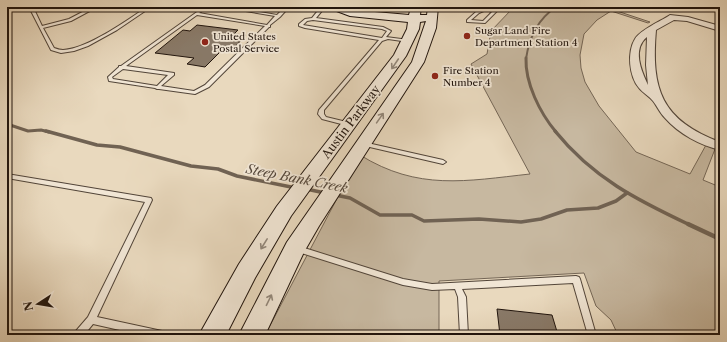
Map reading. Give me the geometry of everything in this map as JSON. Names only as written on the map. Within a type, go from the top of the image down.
[{"type":"main road","points":[[323,7],[344,8],[350,13],[433,12]]},
{"type":"main road","points":[[360,7],[416,12]]},
{"type":"main road","name":"Austin Parkway","points":[[212,335],[239,284],[284,211],[390,71],[409,41],[416,12]]},
{"type":"main road","name":"Austin Parkway","points":[[252,335],[295,248],[312,220],[362,143],[418,62],[427,40],[433,12]]},
{"type":"street","points":[[720,29],[688,19],[673,18],[652,29],[639,39],[634,53],[635,66],[643,86],[657,99],[671,117],[687,130],[720,146]]},
{"type":"street","points":[[652,29],[650,46],[654,87],[657,99]]},
{"type":"lane","points":[[31,7],[54,50],[63,52],[74,51],[89,44],[149,7]]},
{"type":"lane","points":[[41,27],[70,20],[95,7]]},
{"type":"lane","points":[[206,7],[122,67],[110,77],[111,80],[157,88],[195,92],[217,76],[287,7]]},
{"type":"lane","points":[[224,7],[279,16]]},
{"type":"lane","points":[[313,19],[323,7]]},
{"type":"lane","points":[[485,8],[495,11],[484,22],[468,22],[478,12],[485,8]]},
{"type":"lane","points":[[196,14],[269,26]]},
{"type":"lane","points":[[350,124],[324,118],[322,110],[383,39],[389,30],[313,19],[306,20],[300,24],[305,27],[383,39],[409,41]]},
{"type":"lane","points":[[122,67],[172,74],[157,88]]},
{"type":"lane","points":[[362,143],[442,162]]},
{"type":"lane","points":[[7,176],[149,200],[91,320],[78,335]]},
{"type":"lane","points":[[295,248],[403,282],[432,287],[576,279],[592,335]]},
{"type":"lane","points":[[457,286],[462,297],[464,335]]},
{"type":"lane","points":[[91,320],[162,335]]},
{"type":"shaded area","points":[[619,7],[614,10],[650,22],[648,23],[611,11],[597,20],[584,34],[580,55],[581,68],[585,82],[599,106],[636,152],[690,174],[706,145],[715,149],[703,180],[720,187],[720,335],[618,335],[611,320],[596,306],[584,273],[439,281],[439,335],[265,335],[360,155],[381,166],[402,174],[422,179],[463,181],[530,174],[471,64],[487,54],[491,31],[511,10],[504,8]]},
{"type":"building","name":"United States Postal Service","points":[[197,25],[238,30],[234,34],[246,35],[233,49],[224,48],[205,67],[187,64],[194,58],[155,53],[183,30],[190,31]]},
{"type":"building","points":[[497,309],[552,315],[558,335],[500,335]]},
{"type":"waterway","name":"Steep Bank Creek","points":[[526,59],[529,44],[539,23],[556,7]]},
{"type":"waterway","name":"Steep Bank Creek","points":[[526,59],[528,77],[539,107],[556,132]]},
{"type":"waterway","name":"Steep Bank Creek","points":[[7,124],[28,131],[41,130],[49,132]]},
{"type":"waterway","name":"Steep Bank Creek","points":[[46,131],[97,145],[120,147],[191,166],[218,169],[237,176],[296,188]]},
{"type":"waterway","name":"Steep Bank Creek","points":[[555,131],[570,148],[600,175],[634,197],[688,224]]},
{"type":"waterway","name":"Steep Bank Creek","points":[[306,189],[325,193]]},
{"type":"waterway","name":"Steep Bank Creek","points":[[335,195],[350,198],[380,215],[412,215],[424,221],[479,219],[521,222],[541,219],[567,210],[598,208],[616,201],[627,193]]},
{"type":"waterway","name":"Steep Bank Creek","points":[[688,224],[720,239]]},
{"type":"place","name":"Sugar Land Fire Department Station 4","points":[[467,36]]},
{"type":"place","name":"United States Postal Service","points":[[205,42]]},
{"type":"place","name":"Fire Station Number 4","points":[[435,76]]}]
